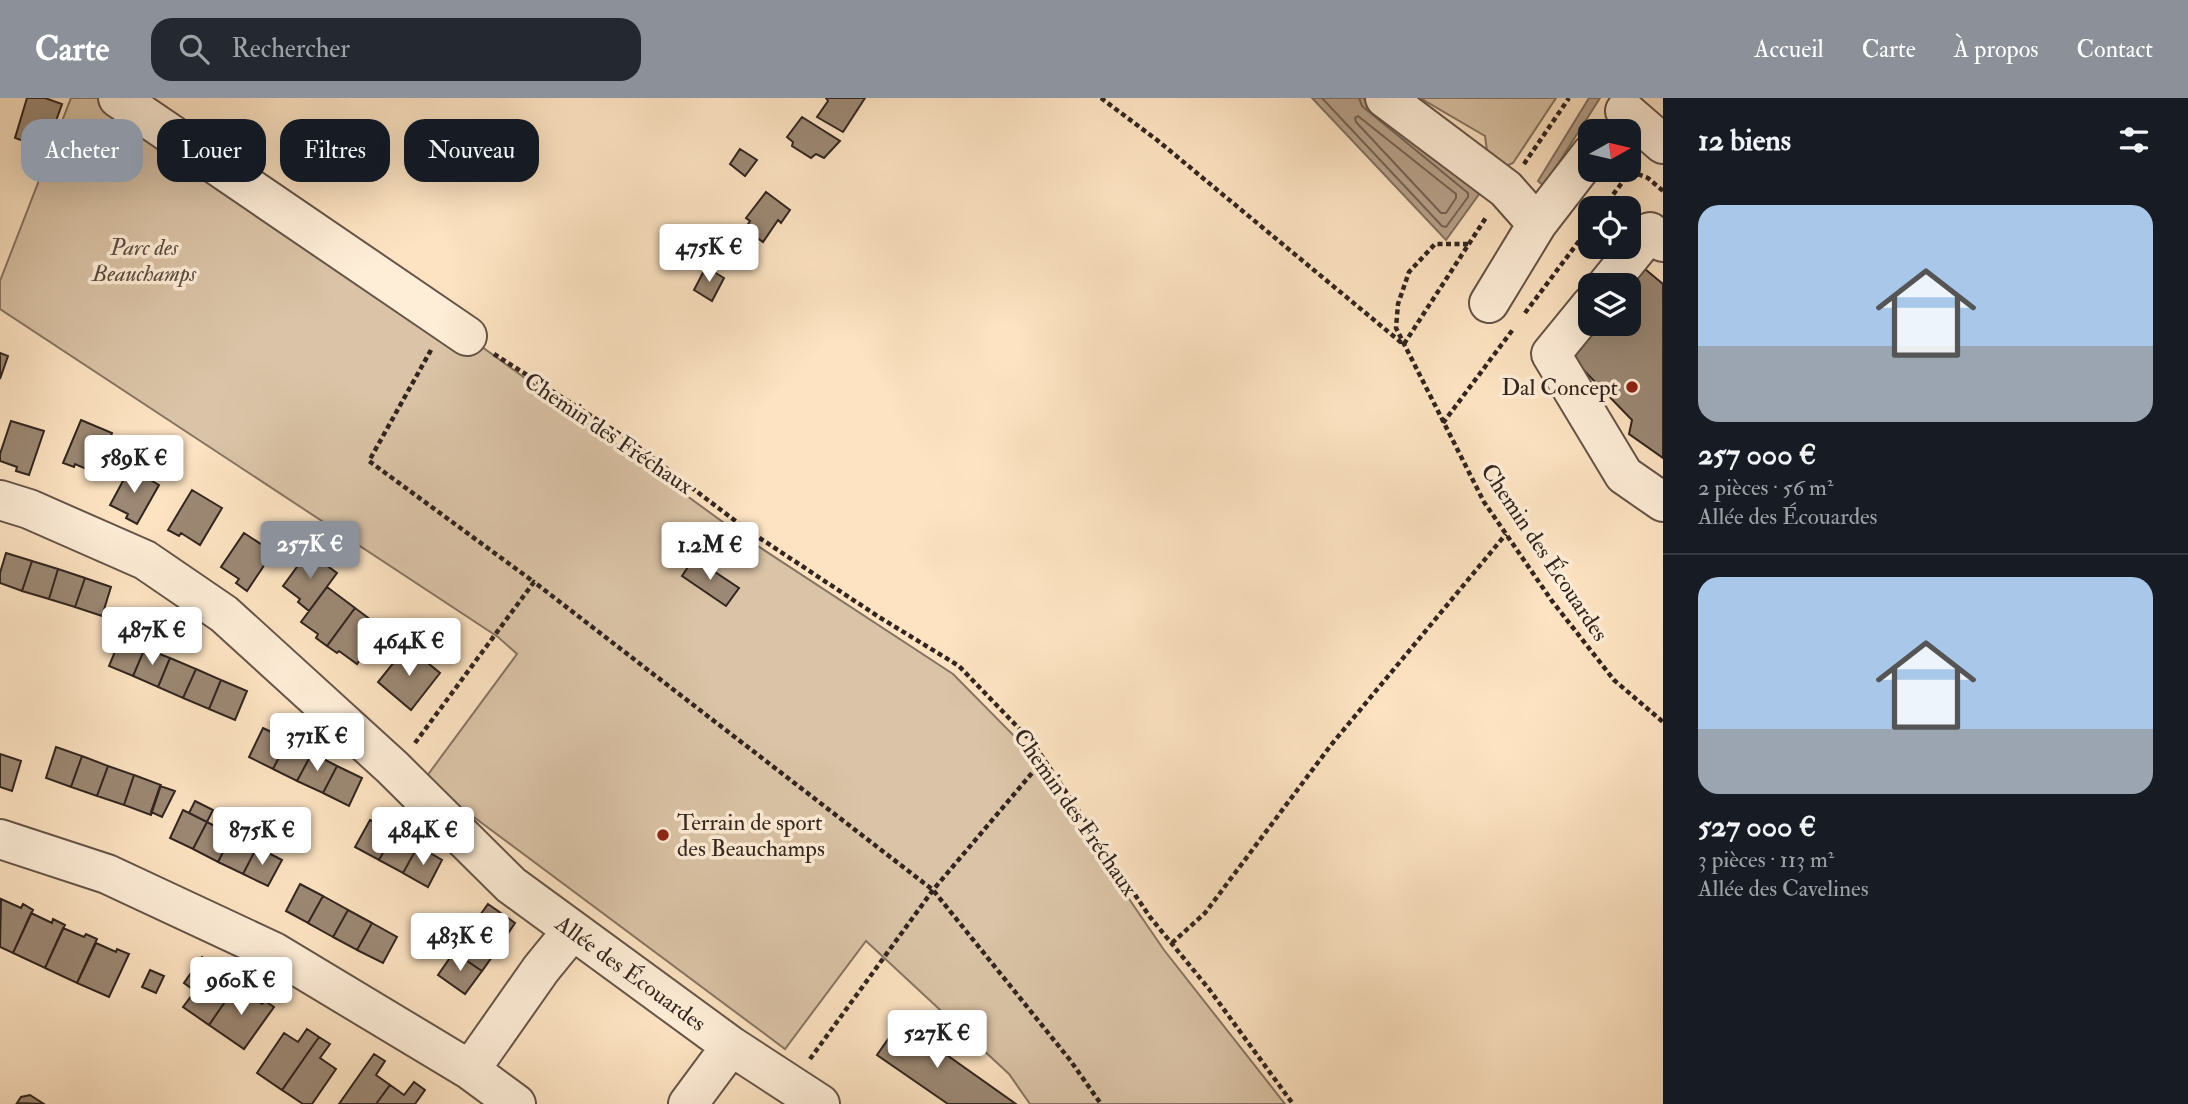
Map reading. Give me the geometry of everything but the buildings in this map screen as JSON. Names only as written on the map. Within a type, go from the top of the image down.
[{"type":"street","points":[[118,98],[457,329]]},
{"type":"street","points":[[1385,98],[1512,181],[1537,224]]},
{"type":"street","points":[[1622,113],[1659,141]]},
{"type":"street","points":[[1489,303],[1537,224],[1578,171]]},
{"type":"street","points":[[1616,273],[1650,232],[1663,242]]},
{"type":"street","points":[[1578,321],[1551,354],[1624,475],[1663,502]]},
{"type":"street","name":"Allée des Écouardes","points":[[0,500],[29,509],[145,560],[226,616],[395,770],[511,886],[731,1046],[805,1094]]},
{"type":"street","points":[[0,839],[107,874],[275,953],[470,1070],[516,1104]]},
{"type":"street","points":[[470,1070],[541,969],[572,931]]},
{"type":"street","points":[[688,1104],[731,1046]]},
{"type":"path","points":[[1101,98],[1157,140],[1403,345]]},
{"type":"path","points":[[1403,345],[1468,244],[1569,98]]},
{"type":"path","points":[[1642,159],[1659,141]]},
{"type":"path","points":[[1642,176],[1663,191]]},
{"type":"path","points":[[1403,345],[1396,328],[1398,304],[1409,272],[1435,244],[1468,244]]},
{"type":"path","points":[[457,329],[369,461],[534,582],[933,890],[1070,1060],[1101,1104]]},
{"type":"path","name":"Chemin des Fréchaux","points":[[457,329],[542,387],[629,440],[757,536],[959,666],[1033,743],[1150,917],[1209,989],[1293,1104]]},
{"type":"path","name":"Chemin des Écouardes","points":[[1403,345],[1484,502],[1552,601],[1614,680],[1663,722]]},
{"type":"path","points":[[1172,943],[1205,913],[1331,745],[1506,534]]},
{"type":"path","points":[[395,770],[534,582]]},
{"type":"path","points":[[805,1094],[933,890],[1044,759]]},
{"type":"green space","name":"Parc des Beauchamps","points":[[71,98],[118,98],[157,125],[157,182],[241,182],[467,336],[738,533],[953,674],[1025,747],[1164,950],[1285,1104],[1030,1104],[1009,1074],[866,941],[785,1049],[424,780],[517,654],[498,637],[0,309],[0,281],[38,182],[143,182],[143,119],[63,119]]},
{"type":"green space","points":[[1420,98],[1556,98],[1513,163],[1490,173],[1485,136]]},
{"type":"water","points":[[1312,98],[1363,98],[1480,193],[1446,240]]},
{"type":"water","points":[[1589,98],[1600,98],[1587,119],[1578,119],[1578,133],[1544,186],[1538,181]]},
{"type":"place","name":"Dal Concept","points":[[1632,387]]},
{"type":"place","name":"Terrain de sport des Beauchamps","points":[[663,835]]}]
